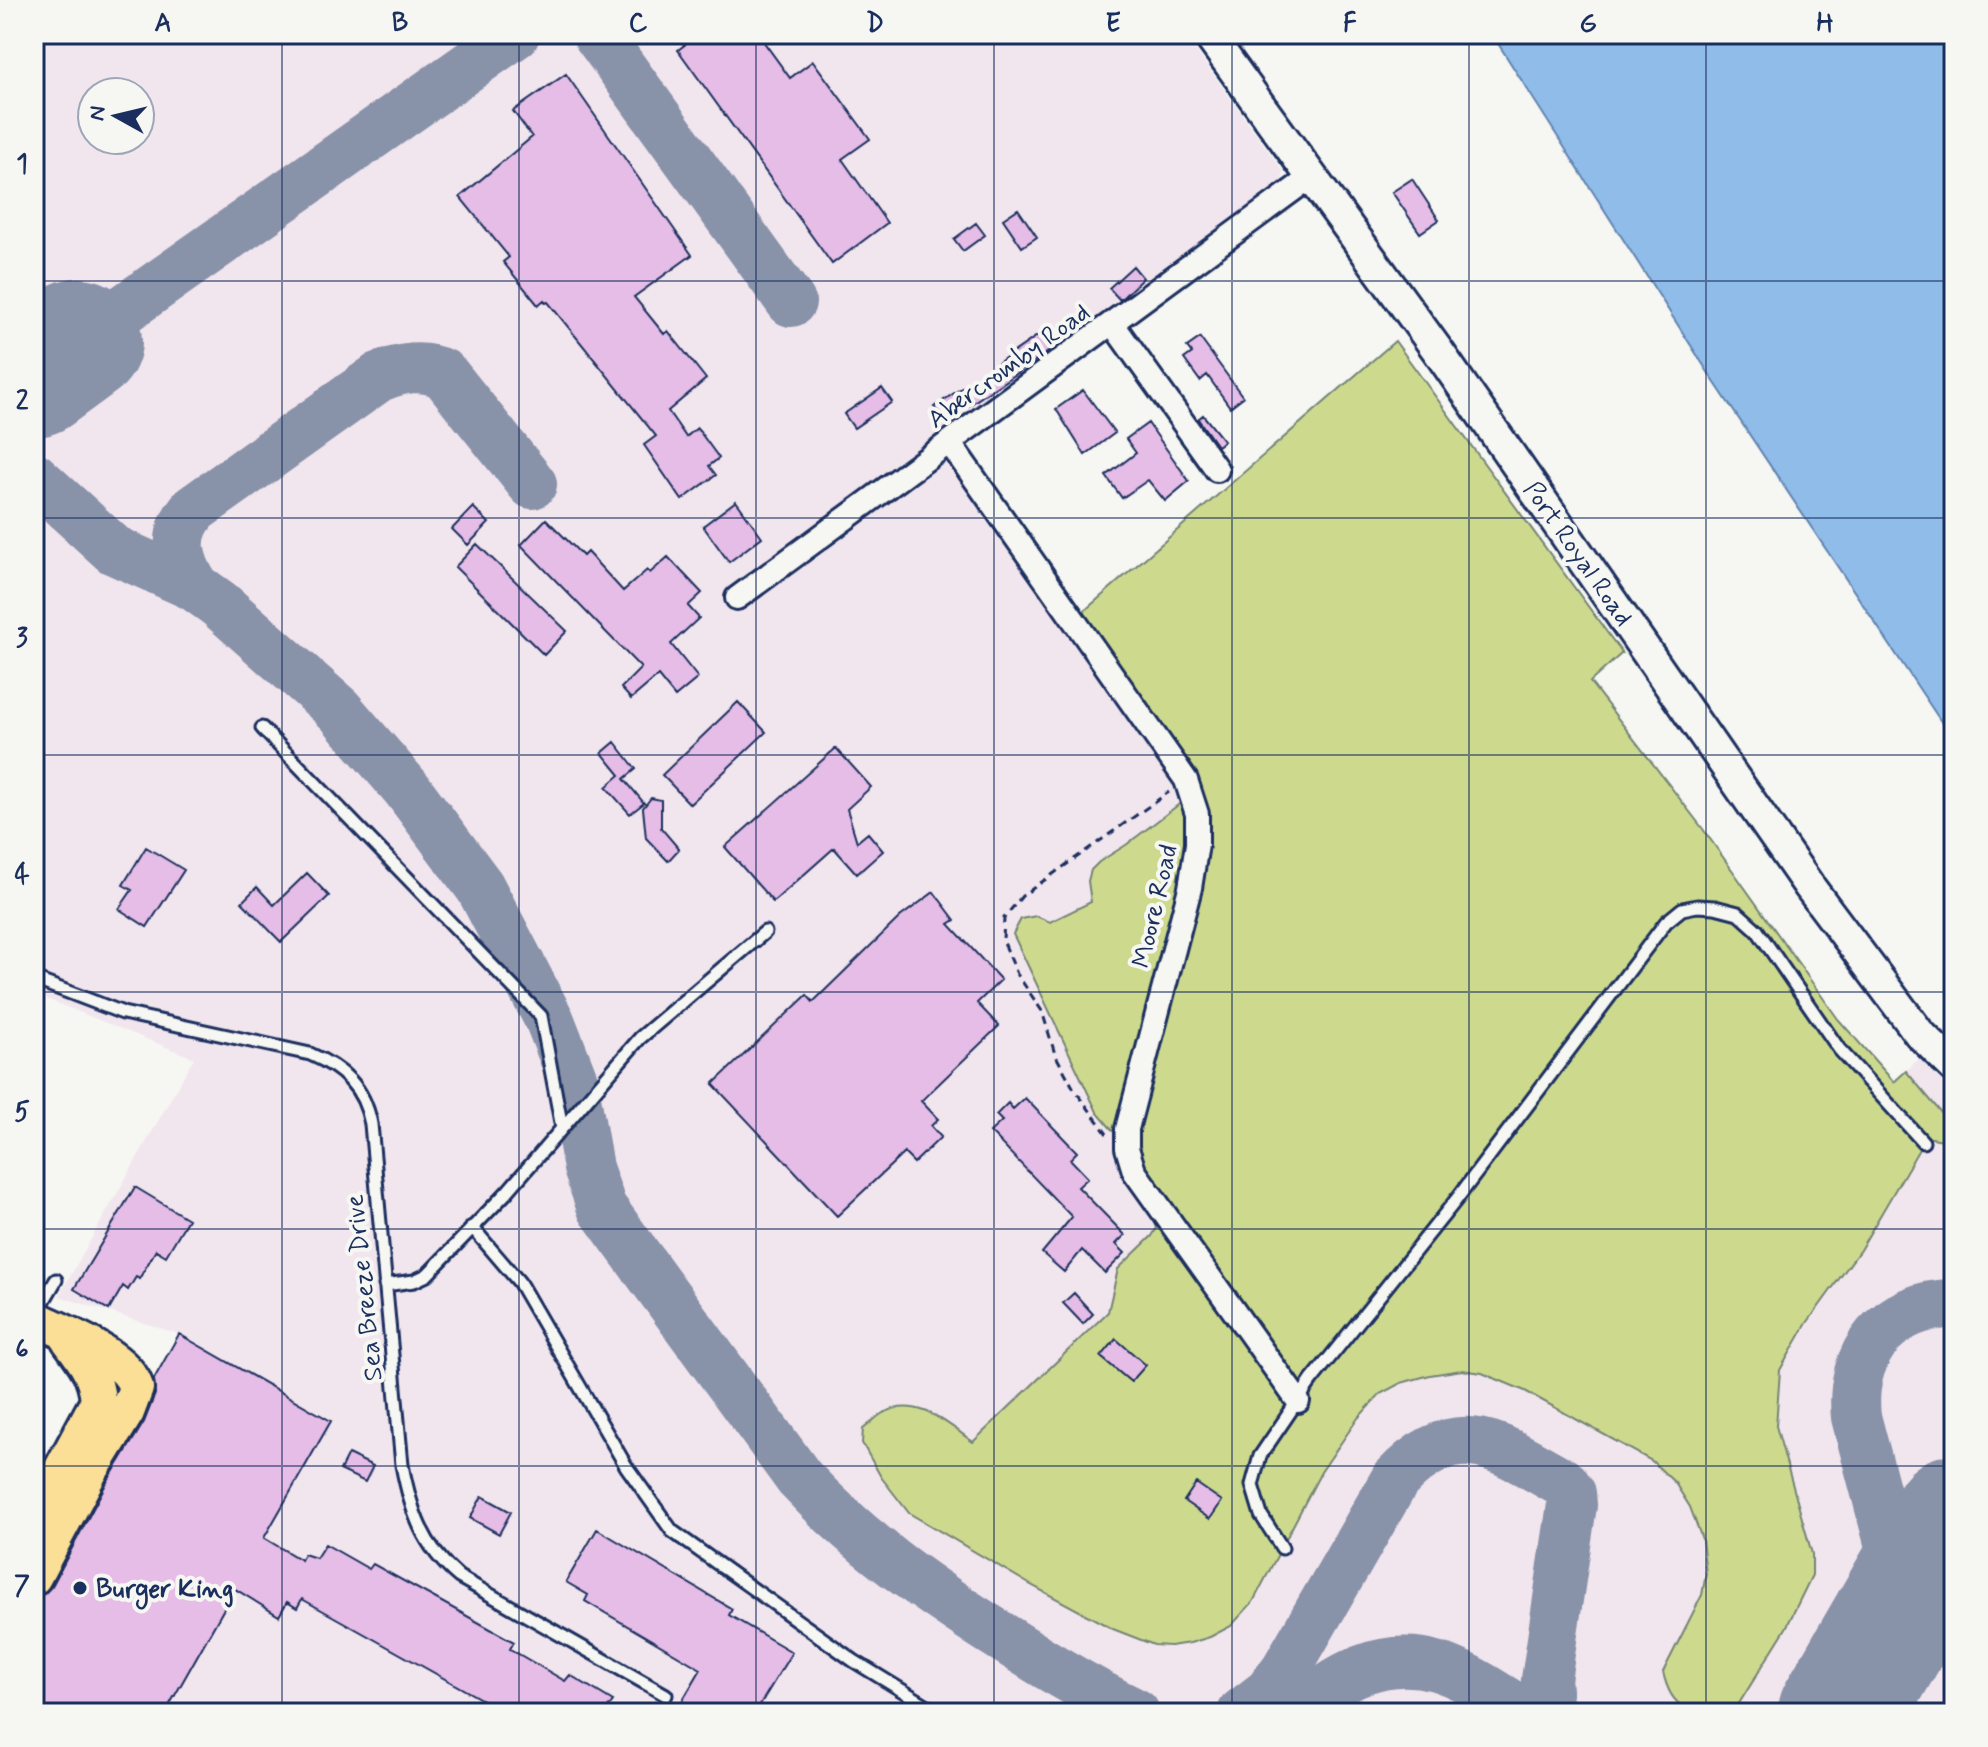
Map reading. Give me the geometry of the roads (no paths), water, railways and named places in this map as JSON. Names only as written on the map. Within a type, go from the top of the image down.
[{"type":"main road","name":"Port Royal Road","points":[[1208,34],[1438,351],[1809,886],[1919,1033],[1954,1067]]},
{"type":"main road","points":[[37,1509],[98,1401],[91,1370],[43,1322]]},
{"type":"main road","points":[[34,1577],[135,1395],[134,1379],[128,1371],[85,1343],[43,1322]]},
{"type":"street","name":"Abercromby Road","points":[[737,598],[1312,176]]},
{"type":"street","points":[[1112,323],[1217,470]]},
{"type":"street","name":"Moore Road","points":[[949,442],[1186,780],[1197,814],[1193,873],[1127,1129],[1127,1148],[1134,1171],[1298,1401]]},
{"type":"lane","points":[[262,728],[541,1016],[562,1128]]},
{"type":"lane","points":[[1282,1548],[1261,1515],[1252,1485],[1260,1456],[1298,1401],[1456,1200],[1666,922],[1682,909],[1715,907],[1738,913],[1757,930],[1839,1049],[1923,1142]]},
{"type":"lane","points":[[385,1285],[414,1281],[427,1275],[507,1192],[640,1038],[765,932]]},
{"type":"lane","name":"Sea Breeze Drive","points":[[34,979],[123,1013],[310,1054],[345,1073],[363,1096],[368,1109],[402,1465],[409,1499],[421,1531],[439,1561],[459,1577],[666,1695]]},
{"type":"lane","points":[[472,1227],[519,1282],[626,1466],[672,1531],[854,1661],[939,1713]]},
{"type":"lane","points":[[43,1322],[56,1280]]},
{"type":"water","points":[[1492,34],[1954,34],[1954,741],[1713,380]]},
{"type":"place","name":"Burger King","points":[[80,1588]]}]
